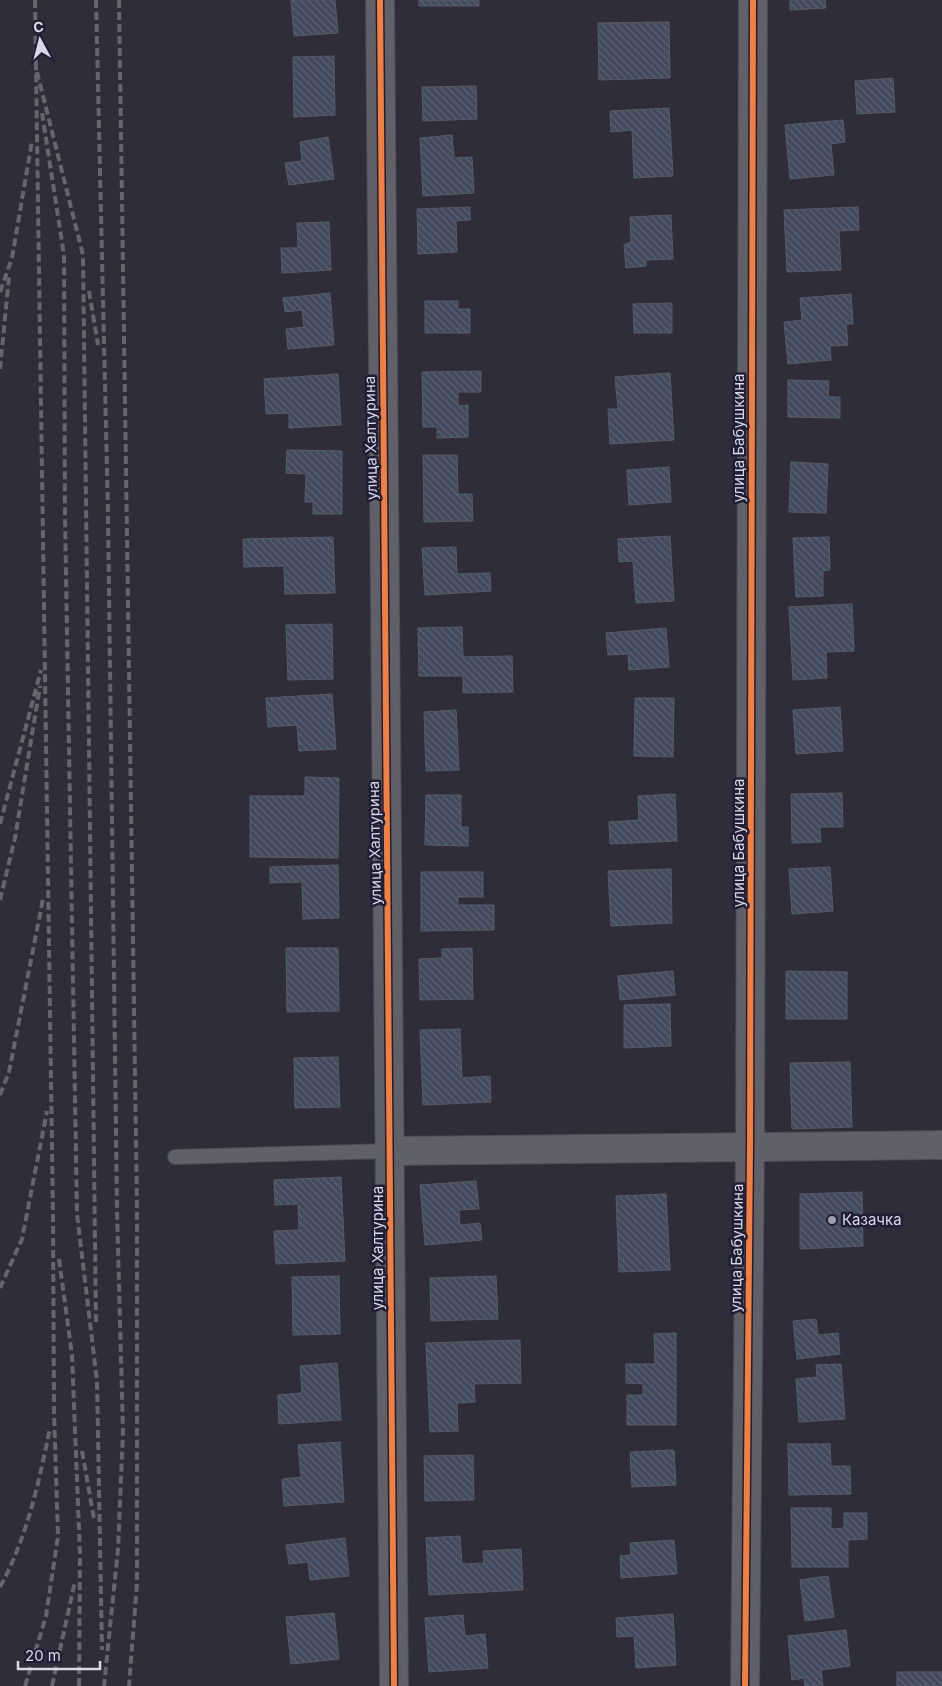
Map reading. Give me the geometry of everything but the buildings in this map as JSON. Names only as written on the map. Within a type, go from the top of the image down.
[{"type":"street","name":"улица Халтурина","points":[[380,0],[394,1686]]},
{"type":"street","name":"улица Бабушкина","points":[[746,1686],[750,1147],[753,0]]},
{"type":"street","points":[[390,1151],[942,1145]]},
{"type":"lane","points":[[175,1157],[390,1151]]},
{"type":"railway","points":[[35,0],[36,68],[83,255],[96,1324]]},
{"type":"railway","points":[[96,0],[108,513],[117,1210],[123,1432],[118,1549],[104,1686]]},
{"type":"railway","points":[[119,0],[137,1208],[137,1583],[129,1686]]},
{"type":"railway","points":[[25,1686],[46,1616],[58,1536],[54,1411],[53,1215],[36,68]]},
{"type":"railway","points":[[42,113],[64,255],[65,516],[77,1214],[97,1381],[102,1650]]},
{"type":"railway","points":[[0,292],[12,258],[32,141]]},
{"type":"railway","points":[[0,369],[9,277]]},
{"type":"railway","points":[[89,291],[98,345]]},
{"type":"railway","points":[[0,824],[41,670]]},
{"type":"railway","points":[[0,900],[15,838],[40,686]]},
{"type":"railway","points":[[0,1095],[9,1072],[43,899]]},
{"type":"railway","points":[[0,1288],[22,1239],[47,1111]]},
{"type":"railway","points":[[59,1259],[72,1355],[80,1554],[79,1686]]},
{"type":"railway","points":[[0,1587],[25,1529],[50,1428]]},
{"type":"railway","points":[[82,1451],[94,1519]]},
{"type":"railway","points":[[52,1686],[75,1581]]},
{"type":"cycle path","points":[[380,0],[394,1686]]},
{"type":"cycle path","points":[[745,1686],[750,1147],[753,0]]},
{"type":"place","name":"Казачка","points":[[832,1220]]}]
